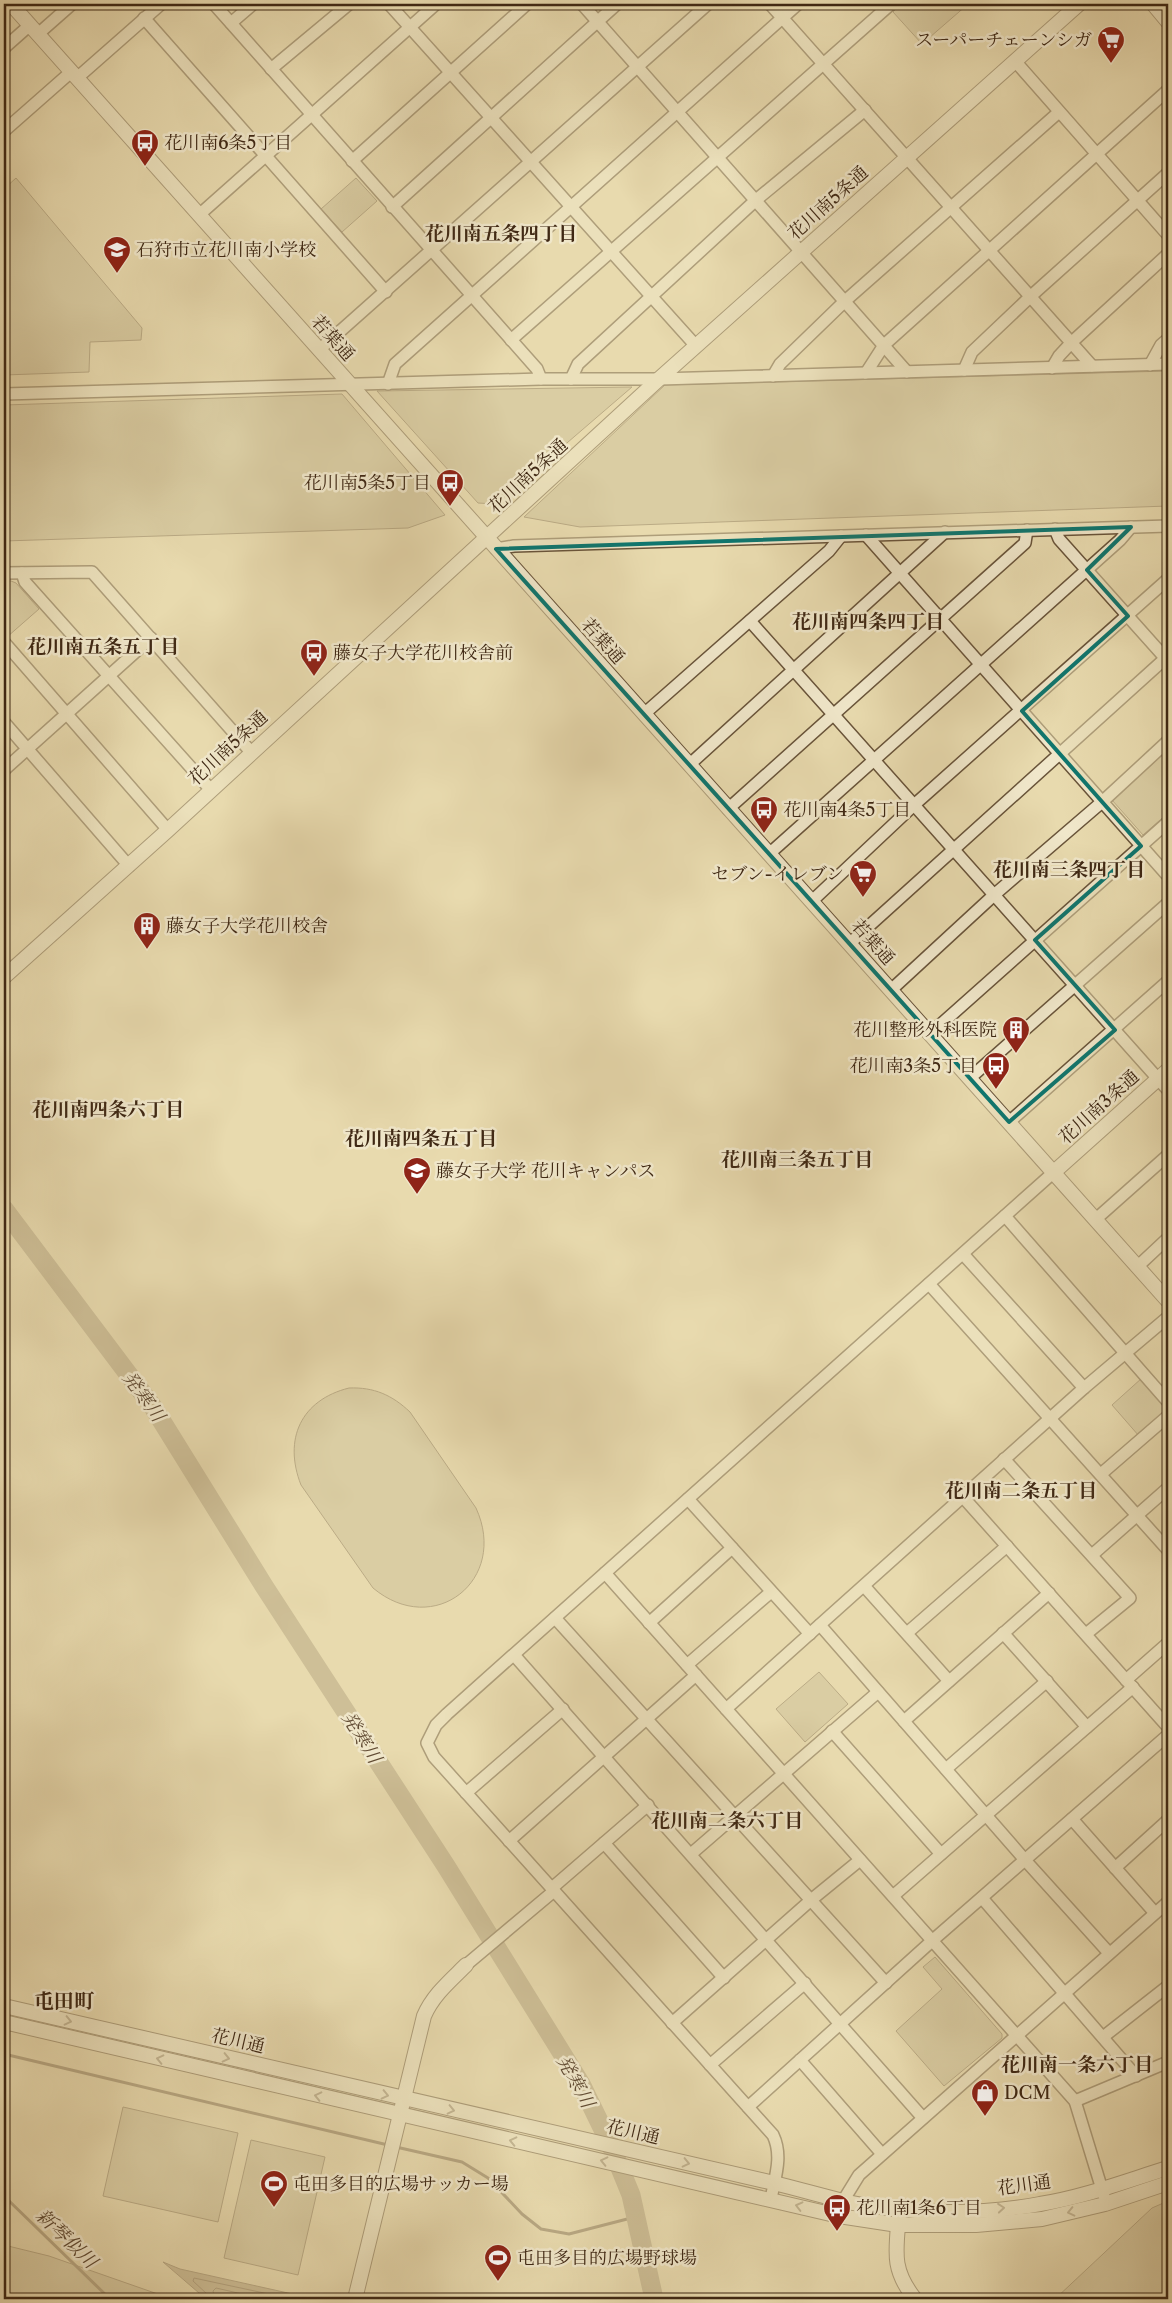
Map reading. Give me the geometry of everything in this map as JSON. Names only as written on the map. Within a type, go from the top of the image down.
[{"type":"street","name":"若葉通","points":[[11,4],[1168,1301]]},
{"type":"street","points":[[4,48],[72,4]]},
{"type":"street","points":[[4,131],[161,4]]},
{"type":"street","points":[[214,4],[537,369],[541,379]]},
{"type":"street","points":[[231,23],[253,4]]},
{"type":"street","points":[[271,69],[348,4]]},
{"type":"street","points":[[389,4],[696,346]]},
{"type":"street","points":[[199,215],[436,4]]},
{"type":"street","points":[[352,161],[527,4]]},
{"type":"street","points":[[582,4],[907,372]]},
{"type":"street","points":[[392,207],[617,4]]},
{"type":"street","points":[[319,350],[708,4]]},
{"type":"street","points":[[770,4],[1092,366]]},
{"type":"street","points":[[388,384],[395,364],[572,208],[677,111],[798,4]]},
{"type":"street","points":[[511,340],[612,253],[891,4]]},
{"type":"street","name":"花川南5条通","points":[[4,977],[129,866],[251,752],[491,544],[659,379],[1079,4]]},
{"type":"street","points":[[144,18],[386,292]]},
{"type":"street","points":[[1015,61],[1168,235]]},
{"type":"street","points":[[866,373],[884,345],[1168,90]]},
{"type":"street","points":[[572,379],[578,364],[756,200],[865,110]]},
{"type":"street","points":[[773,376],[780,364],[845,301],[950,206],[1059,112]]},
{"type":"street","points":[[964,370],[972,352],[1031,296],[1168,173]]},
{"type":"street","points":[[1052,368],[1058,356],[1072,342],[1168,254]]},
{"type":"street","points":[[1150,364],[1168,338]]},
{"type":"street","points":[[4,394],[541,379],[659,379],[1168,364]]},
{"type":"street","points":[[491,544],[514,546],[1168,526]]},
{"type":"street","points":[[770,854],[875,762],[1087,570],[1120,540],[1131,527]]},
{"type":"street","points":[[849,944],[1168,658],[1059,539],[1054,529]]},
{"type":"street","points":[[728,808],[1025,543],[1027,530]]},
{"type":"street","points":[[689,765],[792,669],[945,532]]},
{"type":"street","points":[[866,535],[1168,876]]},
{"type":"street","points":[[644,714],[829,551],[841,536]]},
{"type":"street","points":[[4,573],[92,572],[251,752]]},
{"type":"street","points":[[22,573],[25,582],[211,790]]},
{"type":"street","points":[[812,901],[914,805],[1022,711],[1168,579]]},
{"type":"street","points":[[750,621],[1115,1030],[1163,1074],[1168,1090]]},
{"type":"street","points":[[4,770],[26,748],[151,638]]},
{"type":"street","points":[[4,642],[168,830]]},
{"type":"street","points":[[4,722],[129,866]]},
{"type":"street","points":[[892,990],[994,895],[1102,802],[1168,741]]},
{"type":"street","points":[[930,1034],[1168,822]]},
{"type":"street","points":[[970,1078],[1074,984],[1168,903]]},
{"type":"street","points":[[1009,1122],[1168,981]]},
{"type":"street","name":"花川南3条通","points":[[1054,1172],[1163,1074]]},
{"type":"street","points":[[1096,1219],[1168,1155]]},
{"type":"street","points":[[771,2199],[778,2147],[773,2135],[434,1757],[427,1743],[436,1725],[1054,1172]]},
{"type":"street","points":[[1005,1216],[1168,1402]]},
{"type":"street","points":[[1137,1267],[1168,1238]]},
{"type":"street","points":[[963,1254],[1084,1388]]},
{"type":"street","points":[[929,1284],[1168,1550]]},
{"type":"street","points":[[726,1709],[1124,1352],[1168,1317]]},
{"type":"street","points":[[1101,1474],[1168,1416]]},
{"type":"street","points":[[1004,1459],[1130,1598],[1086,1634]]},
{"type":"street","points":[[1092,1555],[1136,1514],[1168,1488]]},
{"type":"street","points":[[963,1497],[1168,1727]]},
{"type":"street","points":[[688,1499],[810,1634]]},
{"type":"street","points":[[906,1633],[1006,1546]]},
{"type":"street","points":[[650,1623],[732,1548]]},
{"type":"street","points":[[605,1573],[1075,2101],[1102,2188],[1105,2204]]},
{"type":"street","points":[[864,1586],[949,1681]]},
{"type":"street","points":[[687,1666],[771,1592]]},
{"type":"street","points":[[904,1721],[1049,1593]]},
{"type":"street","points":[[555,1618],[886,1983]]},
{"type":"street","points":[[820,1626],[1025,1860],[1110,1953]]},
{"type":"street","points":[[1004,1633],[1087,1727]]},
{"type":"street","points":[[893,1896],[1087,1727],[1168,1643]]},
{"type":"street","points":[[514,1655],[768,1940],[923,2118]]},
{"type":"street","points":[[509,1841],[648,1720],[696,1675]]},
{"type":"street","points":[[946,1769],[1047,1682]]},
{"type":"street","points":[[691,1854],[878,1692]]},
{"type":"street","points":[[466,1793],[563,1709]]},
{"type":"street","points":[[832,1731],[941,1854]]},
{"type":"street","points":[[748,2107],[932,1940],[1168,1734]]},
{"type":"street","points":[[355,2299],[424,2016],[429,2003],[466,1965],[648,1805]]},
{"type":"street","points":[[1072,1819],[1155,1913]]},
{"type":"street","points":[[1115,1868],[1168,1820]]},
{"type":"street","points":[[604,1843],[724,1978]]},
{"type":"street","points":[[672,2023],[811,1900],[860,1860]]},
{"type":"street","points":[[982,1898],[1136,2076]]},
{"type":"street","points":[[843,2201],[859,2175],[1168,1902]]},
{"type":"street","points":[[710,2065],[805,1983]]},
{"type":"street","points":[[1104,2037],[1168,1986]]},
{"type":"street","name":"花川通","points":[[4,2006],[774,2183],[843,2201],[900,2210],[977,2210],[1040,2204],[1168,2168]]},
{"type":"street","name":"花川通","points":[[4,2022],[839,2216],[898,2225],[976,2225],[1042,2219],[1105,2204],[1168,2183]]},
{"type":"street","points":[[800,2060],[882,2154]]},
{"type":"street","points":[[1075,2101],[1168,2062]]},
{"type":"street","points":[[900,2210],[896,2261],[903,2284],[915,2299]]},
{"type":"highlighted area","points":[[1131,527],[1087,570],[1128,616],[1022,711],[1141,846],[1035,940],[1115,1030],[1009,1122],[496,549]]},
{"type":"shaded area","points":[[901,4],[967,5],[922,44],[893,12]]},
{"type":"shaded area","points":[[16,178],[142,328],[141,340],[90,342],[89,372],[4,375],[4,189]]},
{"type":"shaded area","points":[[356,178],[377,201],[342,232],[321,209]]},
{"type":"shaded area","points":[[1168,371],[1168,506],[580,527],[524,517],[665,385]]},
{"type":"shaded area","points":[[632,387],[496,504],[478,503],[377,391]]},
{"type":"shaded area","points":[[342,394],[445,515],[408,528],[4,541],[4,405]]},
{"type":"shaded area","points":[[4,581],[16,583],[39,609],[7,637],[4,633]]},
{"type":"shaded area","points":[[1168,750],[1168,813],[1143,835],[1112,800]]},
{"type":"shaded area","points":[[1142,1378],[1167,1405],[1167,1411],[1139,1436],[1112,1405]]},
{"type":"shaded area","points":[[349,1388],[367,1389],[382,1393],[410,1412],[476,1508],[484,1534],[482,1558],[474,1578],[460,1594],[441,1604],[419,1607],[396,1602],[373,1588],[301,1485],[294,1452],[300,1424],[308,1412],[319,1402],[332,1394]]},
{"type":"shaded area","points":[[819,1672],[848,1704],[805,1742],[776,1709]]},
{"type":"shaded area","points":[[935,1957],[1002,2034],[1002,2038],[944,2086],[896,2031],[942,1989],[923,1967]]},
{"type":"shaded area","points":[[123,2107],[238,2133],[218,2222],[103,2196]]},
{"type":"shaded area","name":"屯田多目的広場サッカー場","points":[[251,2140],[325,2157],[298,2275],[224,2258]]},
{"type":"shaded area","points":[[1168,2201],[1168,2299],[1055,2299],[1152,2208]]},
{"type":"shaded area","points":[[4,2245],[49,2256],[172,2299],[4,2299]]},
{"type":"water","points":[[163,2262],[180,2269],[315,2299],[206,2299]]},
{"type":"waterway","name":"発寒川","points":[[4,1209],[153,1407],[264,1586],[446,1866],[581,2084],[611,2146],[631,2195],[654,2299]]},
{"type":"waterway","points":[[4,2054],[388,2145]]},
{"type":"waterway","points":[[396,2147],[462,2162],[488,2178],[522,2214],[541,2229],[569,2234],[635,2217]]},
{"type":"waterway","name":"新琴似川","points":[[4,2196],[110,2299]]},
{"type":"place","name":"スーパーチェーンシガ","points":[[1111,64]]},
{"type":"place","name":"花川南6条5丁目","points":[[145,167]]},
{"type":"place","name":"石狩市立花川南小学校","points":[[117,274]]},
{"type":"place","name":"花川南5条5丁目","points":[[450,507]]},
{"type":"place","name":"藤女子大学花川校舎前","points":[[314,677]]},
{"type":"place","name":"花川南4条5丁目","points":[[764,834]]},
{"type":"place","name":"セブン-イレブン","points":[[863,898]]},
{"type":"place","name":"藤女子大学花川校舎","points":[[147,950]]},
{"type":"place","name":"花川整形外科医院","points":[[1016,1054]]},
{"type":"place","name":"花川南3条5丁目","points":[[996,1090]]},
{"type":"place","name":"藤女子大学 花川キャンパス","points":[[417,1195]]},
{"type":"place","name":"DCM","points":[[985,2117]]},
{"type":"place","name":"屯田多目的広場サッカー場","points":[[274,2208]]},
{"type":"place","name":"花川南1条6丁目","points":[[837,2232]]},
{"type":"place","name":"屯田多目的広場野球場","points":[[498,2282]]},
{"type":"district","name":"花川南五条四丁目","points":[[501,233]]},
{"type":"district","name":"花川南四条四丁目","points":[[868,621]]},
{"type":"district","name":"花川南五条五丁目","points":[[103,646]]},
{"type":"district","name":"花川南三条四丁目","points":[[1069,869]]},
{"type":"district","name":"花川南四条六丁目","points":[[108,1109]]},
{"type":"district","name":"花川南四条五丁目","points":[[421,1138]]},
{"type":"district","name":"花川南三条五丁目","points":[[797,1159]]},
{"type":"district","name":"花川南二条五丁目","points":[[1021,1490]]},
{"type":"district","name":"花川南二条六丁目","points":[[727,1820]]},
{"type":"district","name":"屯田町","points":[[64,2001]]},
{"type":"district","name":"花川南一条六丁目","points":[[1077,2064]]}]
